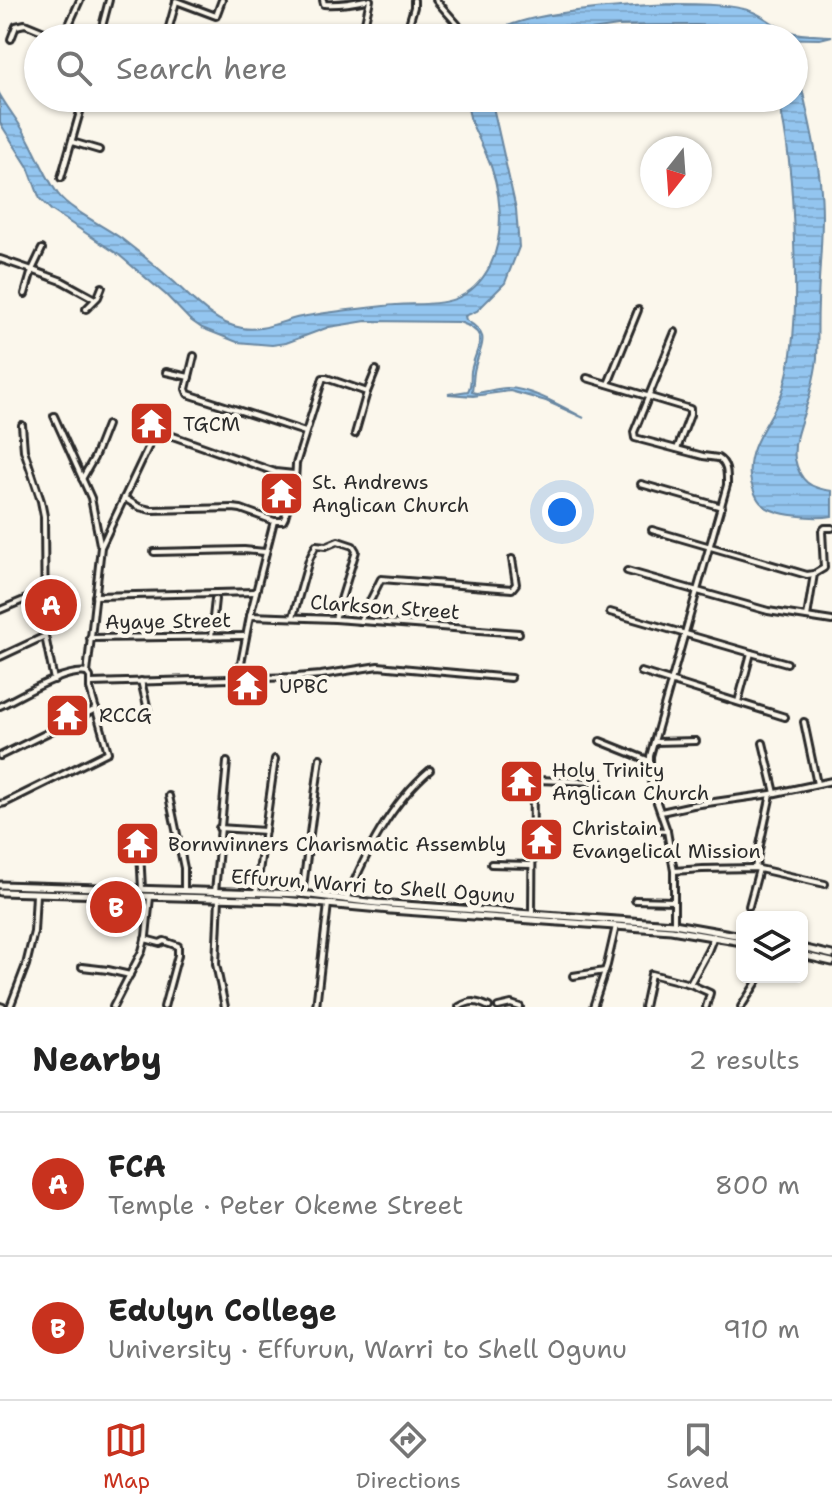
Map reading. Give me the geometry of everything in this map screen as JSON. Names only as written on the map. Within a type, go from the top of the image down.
[{"type":"main road","name":"Effurun, Warri to Shell Ogunu","points":[[0,885],[142,889],[150,893],[511,916],[532,913],[674,924],[736,938]]},
{"type":"main road","name":"Effurun, Warri to Shell Ogunu","points":[[0,892],[302,894],[736,938]]},
{"type":"main road","points":[[808,949],[832,955]]},
{"type":"main road","points":[[808,956],[832,962]]},
{"type":"street","points":[[68,24],[80,0]]},
{"type":"street","points":[[103,24],[109,0]]},
{"type":"street","points":[[170,24],[176,1],[216,16],[222,0]]},
{"type":"street","points":[[323,0],[324,4],[333,5],[368,0],[364,24]]},
{"type":"street","points":[[409,24],[414,0]]},
{"type":"street","points":[[436,0],[457,24]]},
{"type":"street","points":[[11,39],[16,26],[24,24]]},
{"type":"street","points":[[61,178],[81,112]]},
{"type":"street","points":[[72,142],[99,150]]},
{"type":"street","points":[[25,294],[42,249]]},
{"type":"street","points":[[0,259],[62,281],[95,299]]},
{"type":"street","points":[[86,309],[98,297],[102,287]]},
{"type":"street","points":[[608,384],[638,310]]},
{"type":"street","points":[[674,924],[674,871],[667,831],[650,776],[650,761],[727,485],[724,462],[718,458],[635,438],[634,432],[675,332]]},
{"type":"street","points":[[194,356],[186,389],[188,394],[305,432]]},
{"type":"street","points":[[355,434],[376,370]]},
{"type":"street","points":[[166,372],[189,377]]},
{"type":"street","points":[[124,498],[151,510],[241,509],[274,521],[283,521],[305,432],[323,378],[367,392]]},
{"type":"street","points":[[587,378],[691,410],[677,449]]},
{"type":"street","points":[[0,804],[108,752],[87,673],[101,547],[91,498],[54,416]]},
{"type":"street","points":[[22,425],[24,450],[44,516],[45,636],[54,680]]},
{"type":"street","points":[[82,479],[107,425]]},
{"type":"street","points":[[101,547],[154,435],[159,432],[275,472],[294,474]]},
{"type":"street","points":[[641,484],[722,507]]},
{"type":"street","points":[[238,679],[274,521]]},
{"type":"street","points":[[652,530],[807,575],[824,568],[822,531],[832,528]]},
{"type":"street","points":[[293,617],[316,545],[326,546],[338,541],[353,546],[356,551],[335,619]]},
{"type":"street","points":[[154,552],[265,552]]},
{"type":"street","points":[[360,621],[381,579],[512,589],[516,584],[512,559]]},
{"type":"street","points":[[627,571],[768,611],[832,621]]},
{"type":"street","points":[[807,617],[814,574]]},
{"type":"street","points":[[0,610],[45,591]]},
{"type":"street","points":[[95,596],[256,592]]},
{"type":"street","points":[[211,637],[215,599]]},
{"type":"street","points":[[610,612],[787,663]]},
{"type":"street","name":"Clarkson Street","points":[[250,616],[519,633]]},
{"type":"street","points":[[0,657],[45,636]]},
{"type":"street","name":"Ayaye Street","points":[[90,638],[246,636]]},
{"type":"street","points":[[738,702],[751,653]]},
{"type":"street","points":[[90,683],[321,675],[378,666],[511,678]]},
{"type":"street","points":[[641,672],[785,717]]},
{"type":"street","points":[[0,706],[66,675],[87,673]]},
{"type":"street","points":[[141,681],[149,714]]},
{"type":"street","points":[[0,756],[96,709]]},
{"type":"street","points":[[804,722],[817,784]]},
{"type":"street","points":[[600,741],[650,761]]},
{"type":"street","points":[[654,742],[696,741]]},
{"type":"street","points":[[749,906],[773,794],[763,743]]},
{"type":"street","points":[[302,894],[320,758]]},
{"type":"street","points":[[256,893],[275,759]]},
{"type":"street","points":[[215,892],[227,762]]},
{"type":"street","points":[[346,900],[394,807],[430,770]]},
{"type":"street","points":[[532,913],[533,781],[600,782]]},
{"type":"street","points":[[661,812],[832,781]]},
{"type":"street","points":[[169,796],[184,868],[184,891]]},
{"type":"street","points":[[137,825],[142,889]]},
{"type":"street","points":[[219,828],[265,831]]},
{"type":"street","points":[[635,829],[667,831]]},
{"type":"street","points":[[491,864],[532,865]]},
{"type":"street","points":[[674,871],[757,868],[825,884]]},
{"type":"street","points":[[113,1007],[142,951],[150,893]]},
{"type":"street","points":[[10,1007],[26,965],[34,932],[36,894]]},
{"type":"street","points":[[219,898],[216,964],[225,1007]]},
{"type":"street","points":[[635,900],[674,901]]},
{"type":"street","points":[[316,1007],[328,904]]},
{"type":"street","points":[[593,1007],[616,926]]},
{"type":"street","points":[[690,984],[714,936]]},
{"type":"street","points":[[145,939],[178,946],[164,1007]]},
{"type":"street","points":[[82,967],[130,975]]},
{"type":"street","points":[[573,976],[605,971]]},
{"type":"street","points":[[644,1007],[651,974],[654,973],[710,993],[706,1007]]},
{"type":"street","points":[[741,1007],[756,983]]},
{"type":"street","points":[[459,1007],[473,1001],[489,1007]]},
{"type":"street","points":[[498,1007],[511,1004],[520,1007]]},
{"type":"water","points":[[718,5],[756,13],[774,24],[514,24],[548,15],[605,8]]},
{"type":"water","points":[[808,35],[832,36],[808,39]]},
{"type":"water","points":[[0,95],[63,200],[128,244],[213,316],[232,326],[250,329],[332,312],[444,302],[469,291],[490,266],[500,225],[495,181],[469,112],[494,112],[516,209],[519,247],[505,283],[477,311],[465,316],[482,337],[472,392],[503,388],[526,391],[584,418],[546,401],[510,391],[473,396],[448,394],[468,391],[480,341],[476,331],[459,322],[366,321],[329,327],[272,345],[237,342],[202,328],[119,255],[51,210],[40,199],[28,167],[0,123]]},
{"type":"water","points":[[781,112],[807,112],[820,181],[822,212],[817,362],[797,434],[795,459],[807,482],[832,491],[832,516],[825,517],[796,516],[768,508],[758,499],[750,477],[752,453],[784,387],[795,316],[792,188]]},
{"type":"place","name":"TGCM","points":[[152,424]]},
{"type":"place","name":"St. Andrews Anglican Church","points":[[281,493]]},
{"type":"place","name":"FCA","points":[[51,605]]},
{"type":"place","name":"UPBC","points":[[248,686]]},
{"type":"place","name":"RCCG","points":[[68,715]]},
{"type":"place","name":"Holy Trinity Anglican Church","points":[[521,782]]},
{"type":"place","name":"Christain Evangelical Mission","points":[[541,839]]},
{"type":"place","name":"Bornwinners Charismatic Assembly","points":[[137,844]]},
{"type":"place","name":"Edulyn College","points":[[116,907]]}]
